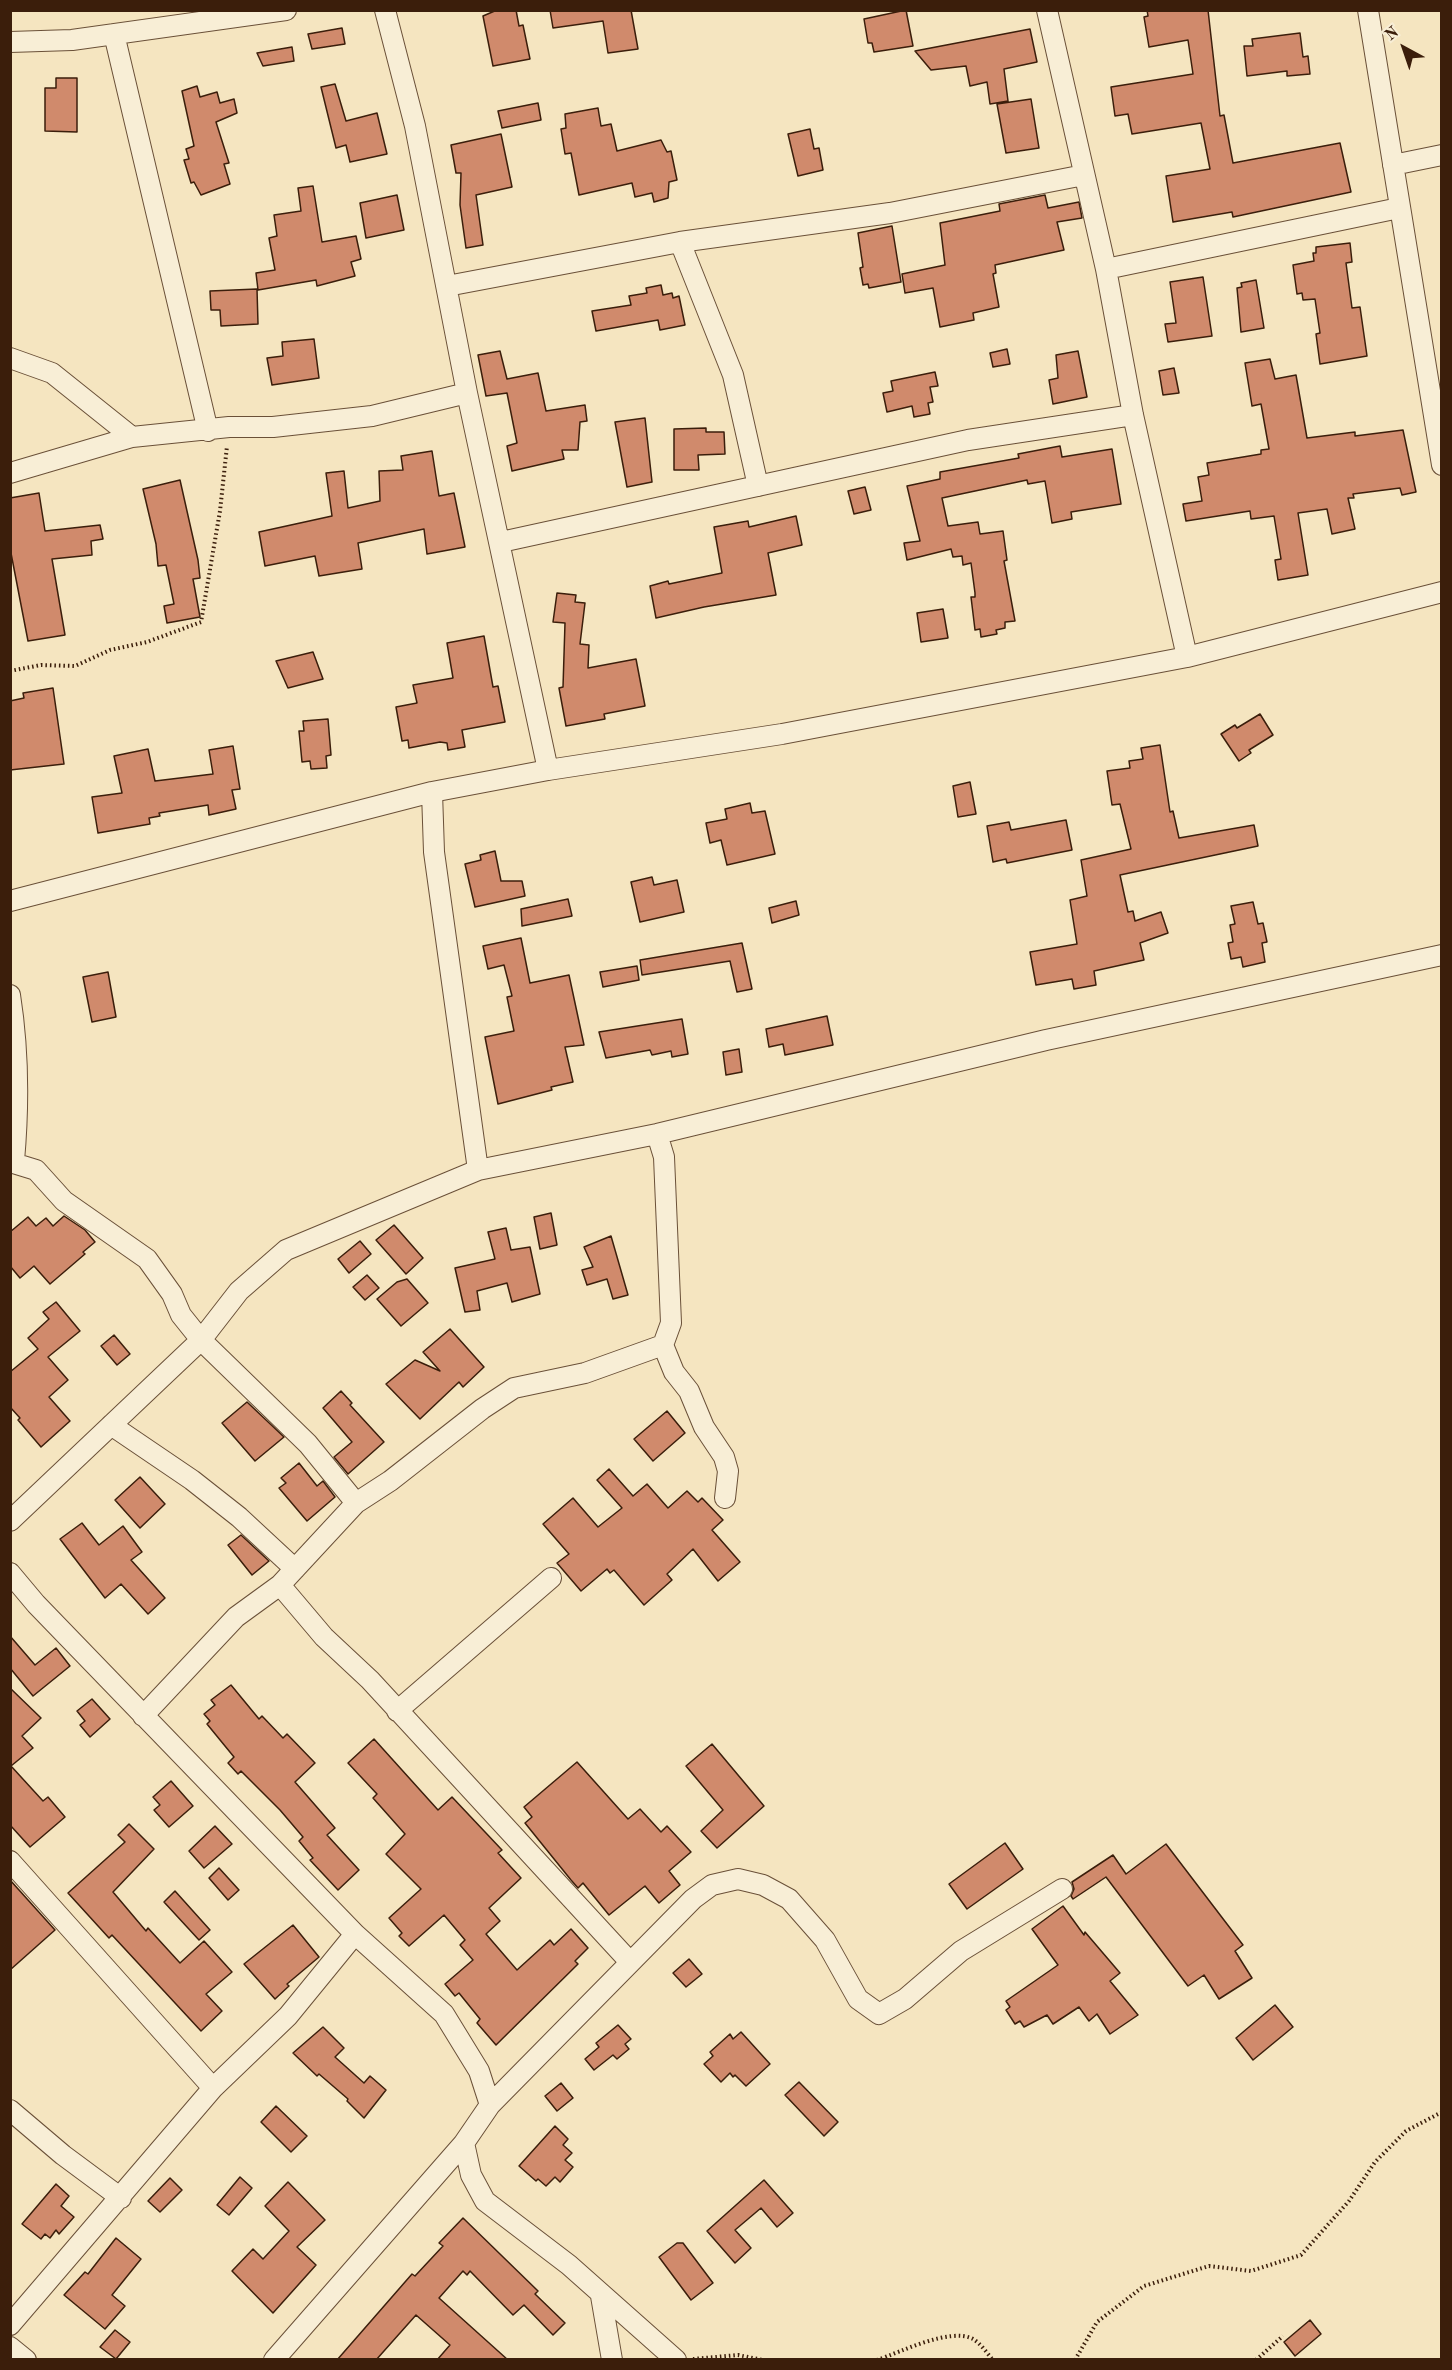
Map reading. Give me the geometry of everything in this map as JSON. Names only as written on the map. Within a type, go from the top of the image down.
[{"type":"street","points":[[10,42],[72,40],[286,10]]},
{"type":"street","points":[[385,10],[415,126],[467,393],[501,542],[548,770]]},
{"type":"street","points":[[1047,10],[1106,269],[1133,415],[1187,657]]},
{"type":"street","points":[[1368,10],[1442,465]]},
{"type":"street","points":[[114,34],[208,431]]},
{"type":"street","points":[[1393,165],[1442,155]]},
{"type":"street","points":[[447,286],[680,242],[890,213],[1084,175]]},
{"type":"street","points":[[1106,269],[1399,208]]},
{"type":"street","points":[[680,242],[733,375],[758,486]]},
{"type":"street","points":[[10,358],[52,373],[132,437]]},
{"type":"street","points":[[10,473],[132,437],[208,431],[229,427],[273,427],[372,416],[467,393]]},
{"type":"street","points":[[501,542],[968,440],[1133,415]]},
{"type":"street","points":[[10,901],[432,792],[548,770],[782,734],[1187,657],[1442,592]]},
{"type":"street","points":[[432,792],[434,852],[478,1170]]},
{"type":"street","points":[[10,1521],[201,1340],[239,1292],[286,1250],[478,1170],[657,1134],[1046,1040],[1442,955]]},
{"type":"street","points":[[10,995],[18,1044],[19,1108],[12,1162],[36,1170],[64,1201],[147,1259],[172,1294],[181,1315],[201,1340],[308,1444],[356,1503]]},
{"type":"street","points":[[657,1134],[664,1157],[670,1292],[670,1323],[663,1345],[674,1372],[689,1390],[704,1426],[724,1457],[728,1471],[725,1498]]},
{"type":"street","points":[[143,1716],[236,1617],[280,1585],[356,1503],[514,1388],[585,1373],[663,1345]]},
{"type":"street","points":[[111,1425],[192,1480],[239,1517],[295,1569]]},
{"type":"street","points":[[10,1573],[36,1604],[143,1716],[355,1934],[444,2014],[479,2071],[490,2105]]},
{"type":"street","points":[[397,1711],[551,1578]]},
{"type":"street","points":[[280,1585],[324,1636],[370,1680],[630,1962]]},
{"type":"street","points":[[10,1861],[213,2088]]},
{"type":"street","points":[[274,2360],[464,2143],[490,2105],[693,1899],[712,1885],[738,1879],[763,1885],[789,1899],[825,1940],[858,1999],[879,2014],[905,1999],[961,1951],[1062,1889]]},
{"type":"street","points":[[10,2325],[213,2088],[288,2016],[355,1934]]},
{"type":"street","points":[[10,2109],[63,2155],[121,2198]]},
{"type":"street","points":[[464,2143],[471,2175],[485,2200],[569,2265],[601,2296],[674,2358]]},
{"type":"street","points":[[601,2296],[612,2360]]},
{"type":"street","points":[[10,2347],[26,2360]]},
{"type":"path","points":[[10,671],[41,665],[75,666],[110,650],[147,642],[201,622],[220,511],[229,427]]},
{"type":"path","points":[[1075,2360],[1097,2322],[1144,2286],[1209,2266],[1251,2271],[1300,2255],[1349,2201],[1375,2162],[1406,2131],[1442,2112]]},
{"type":"path","points":[[876,2360],[942,2336],[958,2335],[974,2339],[993,2360]]},
{"type":"path","points":[[1256,2360],[1283,2336]]},
{"type":"path","points":[[674,2358],[693,2359],[738,2355],[763,2360]]},
{"type":"building","points":[[497,10],[516,10],[519,26],[523,25],[530,59],[493,66],[483,16]]},
{"type":"building","points":[[550,10],[631,10],[638,49],[608,53],[603,21],[553,28]]},
{"type":"building","points":[[906,10],[913,46],[874,52],[872,43],[868,43],[864,19]]},
{"type":"building","points":[[1147,10],[1208,10],[1220,116],[1224,115],[1233,163],[1340,143],[1351,192],[1233,217],[1232,212],[1173,222],[1166,176],[1210,169],[1201,123],[1132,134],[1128,114],[1115,116],[1111,87],[1193,74],[1188,40],[1149,47],[1144,17],[1148,16]]},
{"type":"building","points":[[342,28],[345,44],[312,49],[308,34]]},
{"type":"building","points":[[1030,29],[1037,62],[1004,69],[1008,101],[990,104],[987,82],[970,86],[966,66],[931,70],[915,51]]},
{"type":"building","points":[[1300,33],[1303,57],[1308,56],[1310,74],[1287,76],[1287,71],[1247,76],[1244,46],[1253,46],[1252,39]]},
{"type":"building","points":[[292,47],[294,61],[263,66],[257,53]]},
{"type":"building","points":[[56,78],[77,78],[77,132],[45,131],[45,88],[56,88]]},
{"type":"building","points":[[335,84],[346,121],[377,113],[387,154],[350,162],[346,145],[336,148],[321,87]]},
{"type":"building","points":[[197,86],[200,97],[217,92],[220,103],[234,99],[237,113],[216,122],[229,163],[224,164],[230,184],[201,195],[194,182],[191,183],[184,160],[189,159],[186,149],[194,146],[182,91]]},
{"type":"building","points":[[1031,99],[1039,148],[1006,153],[997,104]]},
{"type":"building","points":[[538,103],[541,120],[502,128],[498,111]]},
{"type":"building","points":[[598,108],[601,126],[611,124],[617,151],[661,140],[667,152],[671,151],[677,180],[669,182],[668,198],[654,202],[652,193],[635,197],[632,183],[579,195],[571,153],[565,154],[561,129],[566,128],[565,114]]},
{"type":"building","points":[[810,129],[814,149],[819,148],[823,170],[798,176],[788,134]]},
{"type":"building","points":[[501,134],[512,187],[476,195],[483,245],[466,248],[460,205],[461,173],[456,173],[451,145]]},
{"type":"building","points":[[313,186],[322,242],[356,236],[361,259],[351,262],[355,276],[317,286],[316,280],[258,290],[256,273],[275,270],[269,238],[277,236],[274,215],[301,211],[298,188]]},
{"type":"building","points":[[397,195],[404,230],[366,238],[360,203]]},
{"type":"building","points":[[1045,195],[1048,208],[1079,202],[1082,218],[1057,222],[1064,250],[995,265],[996,273],[993,274],[999,307],[973,313],[974,320],[940,327],[933,288],[905,293],[902,274],[945,265],[940,223],[1000,211],[999,204]]},
{"type":"building","points":[[892,226],[901,282],[869,288],[868,284],[863,285],[858,233]]},
{"type":"building","points":[[1350,243],[1352,262],[1346,263],[1352,308],[1360,307],[1367,356],[1320,364],[1316,334],[1320,333],[1315,299],[1303,300],[1302,293],[1297,294],[1293,265],[1314,261],[1313,253],[1316,253],[1316,247]]},
{"type":"building","points":[[1203,277],[1212,336],[1168,342],[1165,324],[1176,323],[1170,282]]},
{"type":"building","points":[[1256,280],[1264,328],[1241,332],[1237,288],[1242,287],[1241,283]]},
{"type":"building","points":[[661,285],[663,295],[672,293],[673,298],[679,296],[685,325],[660,330],[658,320],[596,331],[592,311],[631,305],[629,296],[647,293],[646,288]]},
{"type":"building","points":[[257,289],[258,324],[221,326],[220,310],[211,310],[210,291]]},
{"type":"building","points":[[314,339],[319,378],[272,385],[267,358],[283,356],[282,342]]},
{"type":"building","points":[[1007,349],[1010,364],[993,367],[990,353]]},
{"type":"building","points":[[500,351],[507,379],[538,373],[546,411],[585,405],[587,421],[580,422],[578,450],[562,450],[564,459],[512,471],[507,446],[517,443],[507,393],[486,396],[478,355]]},
{"type":"building","points":[[1078,351],[1087,397],[1053,404],[1049,380],[1058,378],[1056,355]]},
{"type":"building","points":[[1270,359],[1275,379],[1296,375],[1307,438],[1355,432],[1355,436],[1403,430],[1416,492],[1402,495],[1400,488],[1353,494],[1354,498],[1348,498],[1355,529],[1332,534],[1327,509],[1298,513],[1308,575],[1278,580],[1275,560],[1281,559],[1274,516],[1251,519],[1250,511],[1186,521],[1183,504],[1202,501],[1198,477],[1209,475],[1207,463],[1261,454],[1261,450],[1269,449],[1261,404],[1252,406],[1245,363]]},
{"type":"building","points":[[1174,368],[1179,393],[1163,395],[1159,371]]},
{"type":"building","points":[[935,372],[938,386],[930,387],[933,402],[928,403],[930,414],[914,417],[912,406],[887,412],[883,393],[893,391],[891,381]]},
{"type":"building","points":[[645,418],[652,482],[627,487],[615,422]]},
{"type":"building","points":[[706,428],[706,432],[724,432],[725,454],[698,455],[699,470],[674,470],[674,429]]},
{"type":"building","points":[[1060,446],[1062,457],[1112,449],[1121,504],[1071,512],[1072,519],[1052,523],[1045,481],[1028,484],[1027,480],[942,498],[948,526],[978,522],[980,534],[1003,531],[1007,560],[1004,561],[1015,621],[1005,622],[1005,628],[996,630],[997,634],[981,637],[980,629],[975,630],[971,597],[975,597],[975,593],[971,563],[963,565],[962,556],[953,557],[951,549],[907,560],[904,543],[920,541],[907,486],[940,479],[940,472],[1019,458],[1018,454]]},
{"type":"building","points":[[432,451],[439,496],[454,493],[465,547],[427,554],[424,529],[358,543],[362,569],[319,576],[315,556],[265,566],[259,532],[332,516],[326,473],[344,471],[348,508],[380,501],[379,471],[403,470],[401,456]]},
{"type":"building","points":[[180,480],[198,560],[200,578],[193,579],[200,617],[167,623],[164,606],[174,604],[166,565],[158,566],[156,544],[143,489]]},
{"type":"building","points":[[865,487],[871,510],[854,514],[848,491]]},
{"type":"building","points":[[39,493],[45,531],[100,525],[103,539],[91,541],[92,555],[52,559],[65,635],[28,641],[10,548],[10,498]]},
{"type":"building","points":[[796,516],[802,545],[768,553],[776,595],[656,618],[650,586],[722,573],[714,527],[748,521],[749,527]]},
{"type":"building","points":[[557,593],[576,595],[575,602],[585,603],[580,644],[589,645],[588,668],[636,659],[645,706],[604,714],[605,719],[566,726],[559,688],[563,687],[565,623],[553,622]]},
{"type":"building","points":[[943,609],[948,638],[921,642],[917,613]]},
{"type":"building","points":[[484,636],[493,687],[498,686],[505,722],[462,730],[465,747],[448,750],[447,743],[440,742],[409,748],[408,740],[402,741],[396,707],[417,703],[413,685],[453,678],[447,643]]},
{"type":"building","points":[[313,652],[323,679],[288,688],[276,661]]},
{"type":"building","points":[[53,688],[64,764],[10,770],[10,701],[24,698],[23,693]]},
{"type":"building","points":[[1260,714],[1273,735],[1249,750],[1251,753],[1239,761],[1221,734],[1235,725],[1237,728]]},
{"type":"building","points":[[328,719],[331,755],[326,756],[327,768],[311,769],[310,761],[302,762],[299,731],[304,731],[303,721]]},
{"type":"building","points":[[1160,745],[1170,812],[1173,811],[1179,838],[1254,825],[1258,846],[1120,875],[1128,912],[1133,911],[1135,921],[1161,912],[1168,933],[1140,943],[1144,960],[1094,971],[1096,985],[1074,989],[1072,979],[1036,985],[1030,952],[1077,944],[1070,900],[1087,896],[1081,860],[1131,849],[1120,804],[1112,805],[1107,771],[1130,768],[1129,761],[1143,759],[1141,748]]},
{"type":"building","points":[[233,746],[240,789],[232,790],[236,809],[209,815],[208,805],[159,813],[160,816],[149,818],[150,824],[98,833],[92,797],[122,793],[114,756],[148,749],[155,781],[213,774],[209,750]]},
{"type":"building","points":[[970,782],[976,814],[958,817],[953,786]]},
{"type":"building","points":[[750,803],[752,813],[765,811],[775,854],[727,865],[721,840],[710,843],[706,823],[727,819],[725,809]]},
{"type":"building","points":[[1066,820],[1072,850],[1007,863],[1006,859],[993,862],[987,826],[1009,822],[1011,830]]},
{"type":"building","points":[[495,851],[501,881],[522,881],[525,896],[475,907],[465,864],[481,860],[480,855]]},
{"type":"building","points":[[652,877],[654,885],[677,880],[684,912],[640,922],[631,882]]},
{"type":"building","points":[[568,899],[572,916],[522,926],[521,909]]},
{"type":"building","points":[[796,901],[799,915],[772,923],[769,908]]},
{"type":"building","points":[[1253,902],[1258,924],[1263,923],[1267,942],[1262,943],[1265,962],[1243,967],[1241,957],[1231,959],[1228,943],[1233,942],[1230,925],[1235,924],[1231,906]]},
{"type":"building","points":[[521,938],[530,983],[569,975],[584,1045],[565,1047],[573,1082],[498,1104],[485,1037],[514,1031],[507,997],[512,996],[504,965],[488,969],[483,946]]},
{"type":"building","points":[[742,943],[752,989],[737,992],[730,961],[642,975],[640,960]]},
{"type":"building","points":[[637,966],[639,980],[603,987],[600,972]]},
{"type":"building","points":[[108,972],[116,1017],[92,1022],[83,977]]},
{"type":"building","points":[[827,1016],[833,1045],[785,1055],[783,1044],[769,1047],[766,1029]]},
{"type":"building","points":[[682,1019],[688,1054],[672,1057],[671,1051],[652,1055],[650,1050],[606,1058],[599,1032]]},
{"type":"building","points":[[739,1049],[742,1072],[726,1075],[723,1052]]},
{"type":"building","points":[[551,1213],[557,1245],[540,1249],[534,1217]]},
{"type":"building","points":[[64,1216],[85,1230],[95,1242],[83,1252],[85,1254],[50,1284],[34,1266],[20,1278],[10,1266],[10,1232],[28,1217],[36,1226],[46,1218],[53,1226]]},
{"type":"building","points":[[394,1225],[423,1258],[406,1274],[376,1240]]},
{"type":"building","points":[[506,1228],[511,1250],[530,1247],[540,1294],[512,1302],[507,1283],[477,1291],[480,1310],[465,1312],[455,1268],[495,1259],[488,1232]]},
{"type":"building","points":[[611,1236],[628,1295],[613,1299],[607,1279],[587,1285],[582,1270],[593,1267],[584,1247]]},
{"type":"building","points":[[360,1241],[371,1254],[349,1273],[338,1259]]},
{"type":"building","points":[[367,1275],[379,1288],[365,1300],[353,1287]]},
{"type":"building","points":[[407,1279],[428,1303],[401,1326],[377,1299],[397,1282]]},
{"type":"building","points":[[56,1302],[80,1331],[48,1357],[68,1380],[49,1397],[70,1421],[41,1447],[10,1407],[10,1372],[38,1349],[28,1338],[49,1319],[43,1312]]},
{"type":"building","points":[[450,1329],[484,1367],[463,1387],[459,1382],[420,1419],[386,1384],[415,1360],[440,1371],[423,1352]]},
{"type":"building","points":[[114,1335],[130,1354],[117,1365],[101,1346]]},
{"type":"building","points":[[341,1391],[352,1403],[350,1405],[384,1442],[348,1474],[334,1457],[352,1442],[323,1408]]},
{"type":"building","points":[[247,1402],[284,1437],[255,1461],[222,1423]]},
{"type":"building","points":[[667,1411],[685,1433],[653,1461],[634,1439]]},
{"type":"building","points":[[299,1463],[317,1486],[323,1481],[335,1497],[307,1521],[279,1488],[286,1483],[281,1478]]},
{"type":"building","points":[[609,1469],[633,1496],[647,1484],[668,1508],[687,1491],[698,1502],[702,1498],[723,1520],[712,1530],[740,1562],[718,1581],[693,1549],[667,1574],[672,1580],[644,1605],[614,1570],[610,1573],[607,1569],[581,1591],[557,1563],[569,1554],[543,1524],[573,1498],[598,1527],[622,1508],[597,1480]]},
{"type":"building","points":[[140,1477],[165,1504],[140,1528],[115,1500]]},
{"type":"building","points":[[82,1523],[99,1545],[123,1526],[142,1552],[131,1560],[165,1598],[148,1614],[121,1584],[105,1598],[60,1539]]},
{"type":"building","points":[[241,1535],[269,1561],[252,1575],[228,1545]]},
{"type":"building","points":[[10,1636],[35,1665],[56,1648],[70,1666],[33,1696],[10,1668]]},
{"type":"building","points":[[231,1685],[259,1719],[262,1716],[283,1738],[287,1734],[315,1763],[295,1782],[335,1828],[327,1835],[359,1870],[338,1890],[310,1860],[313,1858],[299,1841],[303,1837],[280,1810],[241,1771],[238,1774],[228,1763],[234,1757],[207,1724],[210,1721],[204,1714],[215,1705],[211,1700]]},
{"type":"building","points":[[10,1688],[41,1718],[22,1736],[33,1748],[11,1766],[43,1801],[48,1797],[65,1817],[30,1847],[10,1825]]},
{"type":"building","points":[[92,1699],[110,1719],[90,1737],[80,1725],[85,1721],[77,1711]]},
{"type":"building","points":[[374,1739],[438,1810],[452,1797],[502,1850],[498,1853],[521,1878],[489,1908],[500,1921],[486,1934],[517,1970],[550,1940],[554,1945],[571,1929],[588,1948],[575,1961],[578,1964],[496,2045],[477,2023],[480,2019],[459,1993],[455,1996],[445,1984],[473,1960],[460,1945],[465,1940],[444,1915],[409,1946],[399,1936],[402,1933],[389,1918],[421,1889],[386,1854],[405,1834],[373,1798],[377,1794],[348,1763]]},
{"type":"building","points":[[712,1744],[764,1806],[717,1848],[701,1831],[723,1810],[686,1766]]},
{"type":"building","points":[[577,1762],[628,1819],[640,1809],[661,1832],[667,1826],[691,1852],[669,1871],[680,1885],[659,1903],[645,1886],[609,1915],[583,1883],[578,1888],[525,1823],[532,1817],[524,1807]]},
{"type":"building","points":[[171,1781],[193,1806],[169,1827],[154,1810],[160,1805],[153,1797]]},
{"type":"building","points":[[129,1824],[154,1849],[113,1892],[146,1931],[148,1928],[180,1963],[204,1941],[232,1972],[206,1994],[222,2011],[201,2031],[112,1935],[109,1938],[68,1893],[125,1842],[118,1835]]},
{"type":"building","points":[[215,1826],[232,1844],[204,1868],[189,1851]]},
{"type":"building","points":[[1005,1843],[1023,1869],[967,1909],[949,1884]]},
{"type":"building","points":[[1166,1844],[1243,1945],[1235,1951],[1252,1978],[1219,1999],[1204,1975],[1188,1986],[1106,1877],[1073,1899],[1071,1896],[1074,1889],[1072,1882],[1113,1855],[1126,1874]]},
{"type":"building","points":[[219,1868],[239,1890],[228,1900],[209,1878]]},
{"type":"building","points":[[10,1880],[55,1930],[10,1970]]},
{"type":"building","points":[[175,1891],[210,1930],[199,1940],[164,1902]]},
{"type":"building","points":[[1063,1906],[1084,1935],[1085,1932],[1120,1973],[1110,1981],[1138,2015],[1110,2034],[1097,2014],[1089,2021],[1079,2007],[1053,2024],[1047,2015],[1024,2027],[1020,2021],[1015,2024],[1006,2010],[1010,2007],[1006,2001],[1058,1965],[1032,1929]]},
{"type":"building","points":[[293,1925],[319,1957],[287,1984],[289,1986],[275,1999],[244,1964]]},
{"type":"building","points":[[689,1959],[702,1974],[686,1987],[673,1973]]},
{"type":"building","points":[[1275,2005],[1293,2027],[1253,2060],[1236,2038]]},
{"type":"building","points":[[618,2025],[631,2039],[625,2044],[629,2049],[617,2059],[613,2055],[594,2070],[585,2059],[599,2047],[596,2043]]},
{"type":"building","points":[[323,2027],[344,2048],[335,2057],[364,2083],[370,2076],[386,2090],[364,2118],[347,2101],[348,2099],[319,2074],[317,2076],[293,2053]]},
{"type":"building","points":[[741,2032],[770,2064],[746,2086],[730,2073],[721,2082],[704,2064],[713,2056],[710,2052],[730,2034],[733,2039]]},
{"type":"building","points":[[799,2082],[838,2122],[824,2136],[785,2095]]},
{"type":"building","points":[[561,2083],[573,2098],[557,2111],[545,2096]]},
{"type":"building","points":[[276,2106],[307,2136],[291,2152],[261,2122]]},
{"type":"building","points":[[555,2126],[568,2139],[563,2145],[572,2153],[565,2160],[573,2167],[560,2182],[555,2177],[546,2186],[538,2179],[536,2181],[519,2166]]},
{"type":"building","points":[[240,2177],[252,2188],[229,2215],[217,2205]]},
{"type":"building","points":[[170,2178],[182,2190],[160,2212],[148,2201]]},
{"type":"building","points":[[764,2180],[793,2213],[777,2227],[761,2208],[735,2230],[751,2248],[735,2263],[707,2231]]},
{"type":"building","points":[[288,2182],[325,2220],[297,2247],[316,2265],[273,2313],[232,2271],[253,2249],[263,2259],[289,2231],[265,2206]]},
{"type":"building","points":[[56,2184],[69,2196],[61,2206],[74,2217],[59,2234],[56,2230],[50,2238],[45,2234],[41,2239],[22,2224]]},
{"type":"building","points":[[463,2218],[538,2291],[535,2294],[565,2323],[553,2335],[524,2305],[513,2315],[470,2271],[467,2275],[463,2271],[439,2298],[508,2360],[437,2360],[450,2345],[416,2315],[376,2360],[337,2360],[412,2274],[415,2276],[443,2246],[439,2243]]},
{"type":"building","points":[[116,2238],[141,2259],[112,2295],[125,2306],[105,2329],[64,2295],[85,2272],[88,2274]]},
{"type":"building","points":[[677,2243],[683,2243],[713,2283],[691,2300],[659,2257]]},
{"type":"building","points":[[1310,2320],[1321,2334],[1295,2356],[1284,2342]]},
{"type":"building","points":[[115,2330],[130,2342],[116,2359],[100,2347]]}]
